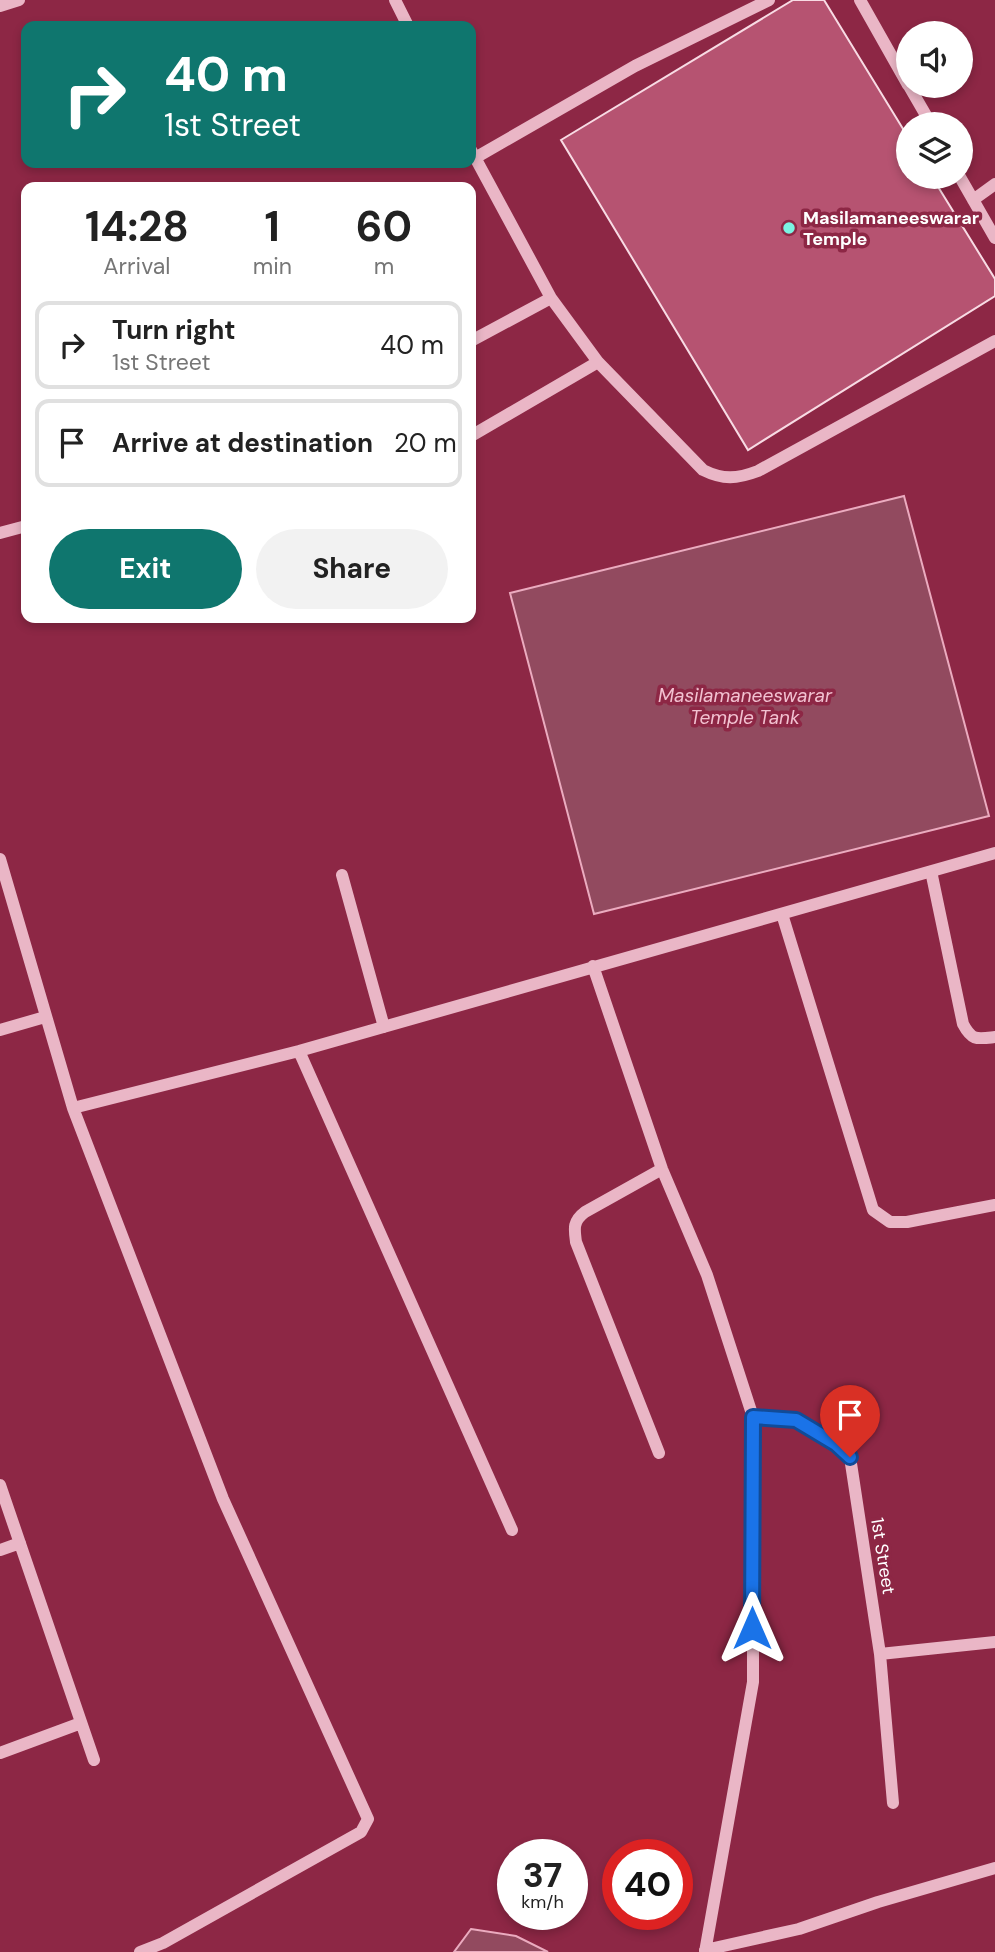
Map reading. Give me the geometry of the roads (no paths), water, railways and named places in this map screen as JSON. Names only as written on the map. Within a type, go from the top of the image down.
[{"type":"street","points":[[0,6],[19,0]]},
{"type":"street","points":[[395,0],[406,21]]},
{"type":"street","points":[[476,152],[635,66],[769,0]]},
{"type":"street","points":[[860,0],[896,62]]},
{"type":"street","points":[[476,160],[551,298],[598,362],[703,470],[716,476],[732,479],[758,471],[995,341]]},
{"type":"street","points":[[973,200],[995,184]]},
{"type":"street","points":[[967,189],[995,238]]},
{"type":"street","points":[[476,338],[551,298]]},
{"type":"street","points":[[476,433],[598,362]]},
{"type":"street","points":[[0,533],[21,527]]},
{"type":"street","points":[[73,1108],[299,1052],[995,853]]},
{"type":"street","points":[[0,859],[73,1108],[223,1499],[368,1819],[361,1832],[163,1943],[140,1952]]},
{"type":"street","points":[[931,871],[963,1024],[969,1035],[978,1039],[995,1037]]},
{"type":"street","points":[[342,875],[384,1027]]},
{"type":"street","points":[[782,914],[873,1209],[890,1222],[907,1222],[995,1205]]},
{"type":"street","points":[[593,966],[662,1169],[707,1276],[753,1417],[753,1682],[705,1951],[799,1929],[878,1902],[995,1868]]},
{"type":"street","points":[[0,1030],[46,1017]]},
{"type":"street","points":[[299,1052],[512,1530]]},
{"type":"street","points":[[659,1453],[576,1242],[573,1226],[577,1218],[585,1212],[662,1169]]},
{"type":"street","name":"1st Street","points":[[753,1417],[796,1420],[836,1444],[850,1457],[880,1654],[893,1803]]},
{"type":"street","points":[[0,1485],[94,1760]]},
{"type":"street","points":[[0,1550],[20,1543]]},
{"type":"street","points":[[880,1654],[995,1642]]},
{"type":"street","points":[[0,1753],[81,1723]]},
{"type":"water","name":"Masilamaneeswarar Temple Tank","points":[[904,496],[989,816],[594,914],[510,593]]},
{"type":"water","points":[[471,1929],[516,1936],[548,1952],[454,1952]]},
{"type":"place","name":"Masilamaneeswarar Temple","points":[[789,228]]}]
